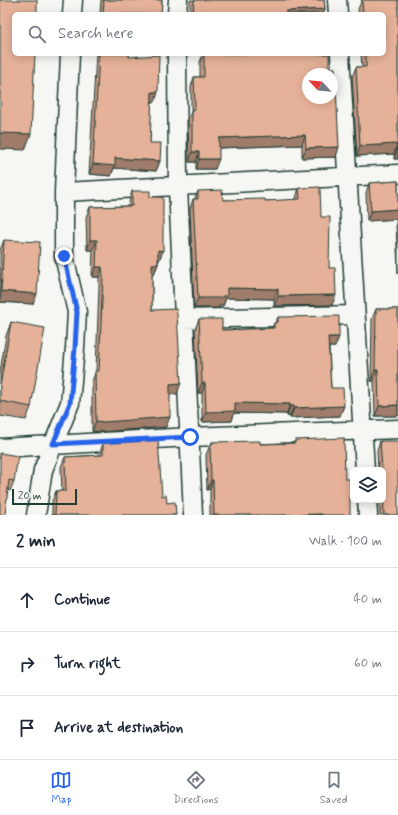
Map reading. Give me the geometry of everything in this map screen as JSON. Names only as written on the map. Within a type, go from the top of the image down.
[{"type":"street","points":[[72,12],[73,0]]},
{"type":"street","points":[[177,12],[178,0]]},
{"type":"street","points":[[337,0],[338,12]]},
{"type":"street","points":[[36,515],[42,470],[70,403],[77,312],[64,256],[64,192],[70,56]]},
{"type":"street","points":[[177,56],[178,187],[193,515]]},
{"type":"street","points":[[340,56],[365,467]]},
{"type":"street","points":[[64,192],[398,174]]},
{"type":"street","points":[[183,319],[356,315]]},
{"type":"street","points":[[0,448],[190,437],[398,429]]},
{"type":"street","points":[[367,503],[368,515]]},
{"type":"building","points":[[0,0],[37,0],[37,12],[12,12],[12,56],[35,56],[31,134],[0,133]]},
{"type":"building","points":[[104,0],[162,0],[161,12],[103,12]]},
{"type":"building","points":[[194,0],[324,0],[325,9],[286,12],[193,12]]},
{"type":"building","points":[[362,0],[398,0],[398,149],[397,144],[360,146],[356,67],[366,67],[366,56],[386,56],[386,12],[363,12]]},
{"type":"building","points":[[99,56],[159,56],[158,92],[152,92],[150,143],[161,143],[160,161],[115,158],[115,166],[93,164]]},
{"type":"building","points":[[204,56],[329,56],[329,68],[302,68],[302,104],[337,104],[339,147],[306,148],[305,135],[219,138],[219,159],[199,159],[199,152],[192,152],[192,109],[195,109],[194,77],[204,77]]},
{"type":"building","points":[[398,181],[398,209],[371,211],[369,183]]},
{"type":"building","points":[[320,187],[321,217],[330,217],[329,268],[335,268],[336,295],[278,296],[278,289],[227,288],[227,296],[222,296],[222,298],[198,298],[193,199],[198,199],[198,191],[222,190],[223,200],[265,199],[265,201],[300,199],[299,188]]},
{"type":"building","points":[[132,191],[150,191],[150,197],[163,197],[163,251],[158,250],[158,264],[152,264],[152,310],[176,309],[181,383],[170,384],[170,417],[104,422],[96,421],[95,371],[99,371],[103,276],[102,267],[96,267],[97,240],[90,240],[90,207],[132,206]]},
{"type":"building","points":[[4,240],[40,242],[37,294],[1,291]]},
{"type":"building","points":[[376,309],[398,309],[398,405],[379,406],[378,370],[375,370]]},
{"type":"building","points":[[339,316],[339,337],[328,337],[331,388],[343,388],[344,406],[294,408],[294,406],[290,406],[290,404],[235,403],[235,411],[206,412],[205,383],[202,383],[199,319],[222,319],[222,330],[274,328],[274,323],[278,322],[278,317]]},
{"type":"building","points":[[11,322],[45,328],[31,407],[0,401],[0,386]]},
{"type":"building","points":[[344,438],[345,479],[350,479],[350,515],[214,515],[210,445],[212,445],[212,442],[260,441],[260,444],[295,443],[295,440]]},
{"type":"building","points":[[158,440],[162,496],[166,495],[167,503],[175,502],[176,515],[55,515],[56,491],[66,491],[65,457],[103,455],[103,443]]},
{"type":"building","points":[[380,441],[398,441],[398,515],[384,515],[384,503],[386,503],[386,467],[382,467]]},
{"type":"building","points":[[0,453],[18,456],[14,481],[9,480],[5,515],[0,515]]},
{"type":"route","points":[[64,256],[77,312],[75,348],[70,403],[53,444],[190,437]]}]
